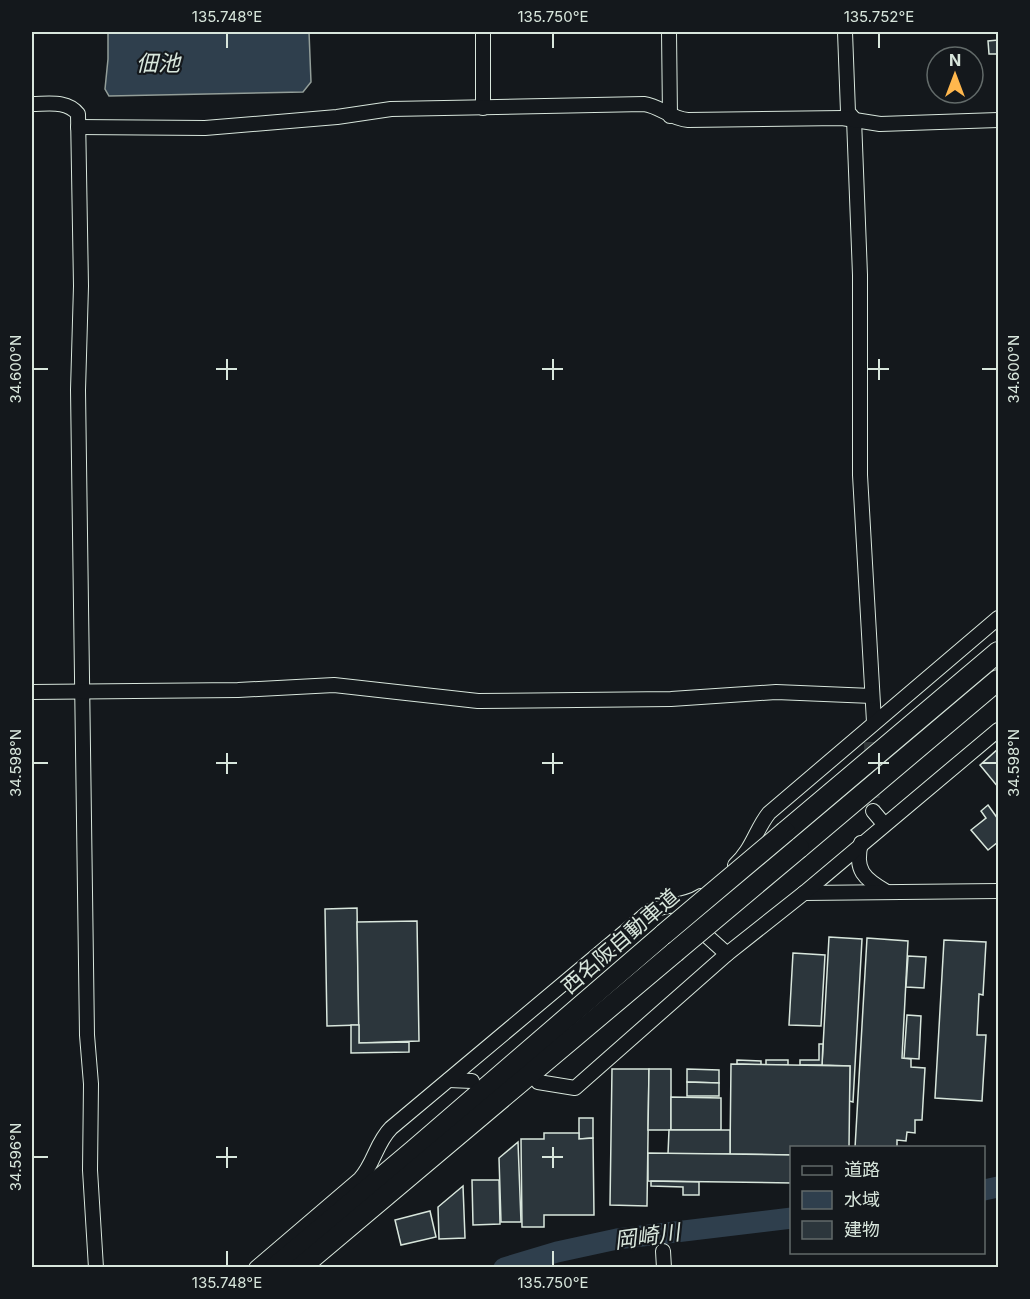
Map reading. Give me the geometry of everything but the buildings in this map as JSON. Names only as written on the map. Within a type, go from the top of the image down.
[{"type":"highway","name":"西名阪自動車道","points":[[300,1268],[664,934],[999,652]]},
{"type":"highway","name":"西名阪自動車道","points":[[274,1268],[420,1156],[675,952],[999,680]]},
{"type":"street","points":[[483,32],[483,108]]},
{"type":"street","points":[[669,32],[670,116]]},
{"type":"street","points":[[845,32],[848,112],[854,119],[860,275],[860,475],[874,722]]},
{"type":"street","points":[[32,104],[62,104],[69,106],[78,114],[81,304],[78,390],[87,1035],[91,1191],[96,1268]]},
{"type":"street","points":[[78,127],[205,128],[337,117],[391,109],[644,104],[653,105],[670,116],[688,120],[854,119],[880,124],[999,120]]},
{"type":"street","points":[[256,1268],[367,1172],[384,1136],[650,911],[661,906],[692,902],[700,897],[747,851],[759,826],[769,813],[867,737],[874,722],[999,618]]},
{"type":"street","points":[[32,692],[238,690],[334,685],[478,701],[671,699],[776,692],[872,696]]},
{"type":"street","points":[[538,1082],[574,1088],[727,954],[999,730]]},
{"type":"street","points":[[873,811],[884,824]]},
{"type":"street","points":[[861,843],[857,857],[860,870],[871,882],[887,892]]},
{"type":"street","points":[[804,892],[999,891]]},
{"type":"street","points":[[672,905],[727,954]]},
{"type":"street","points":[[449,1080],[472,1081]]},
{"type":"street","points":[[663,1251],[664,1268]]},
{"type":"water","name":"佃池","points":[[108,32],[309,32],[311,82],[303,92],[109,96],[105,89]]},
{"type":"waterway","name":"岡崎川","points":[[985,1190],[998,1187]]},
{"type":"waterway","name":"岡崎川","points":[[504,1268],[557,1252],[617,1239],[790,1218]]},
{"type":"tunnel","points":[[871,742],[873,811]]}]
